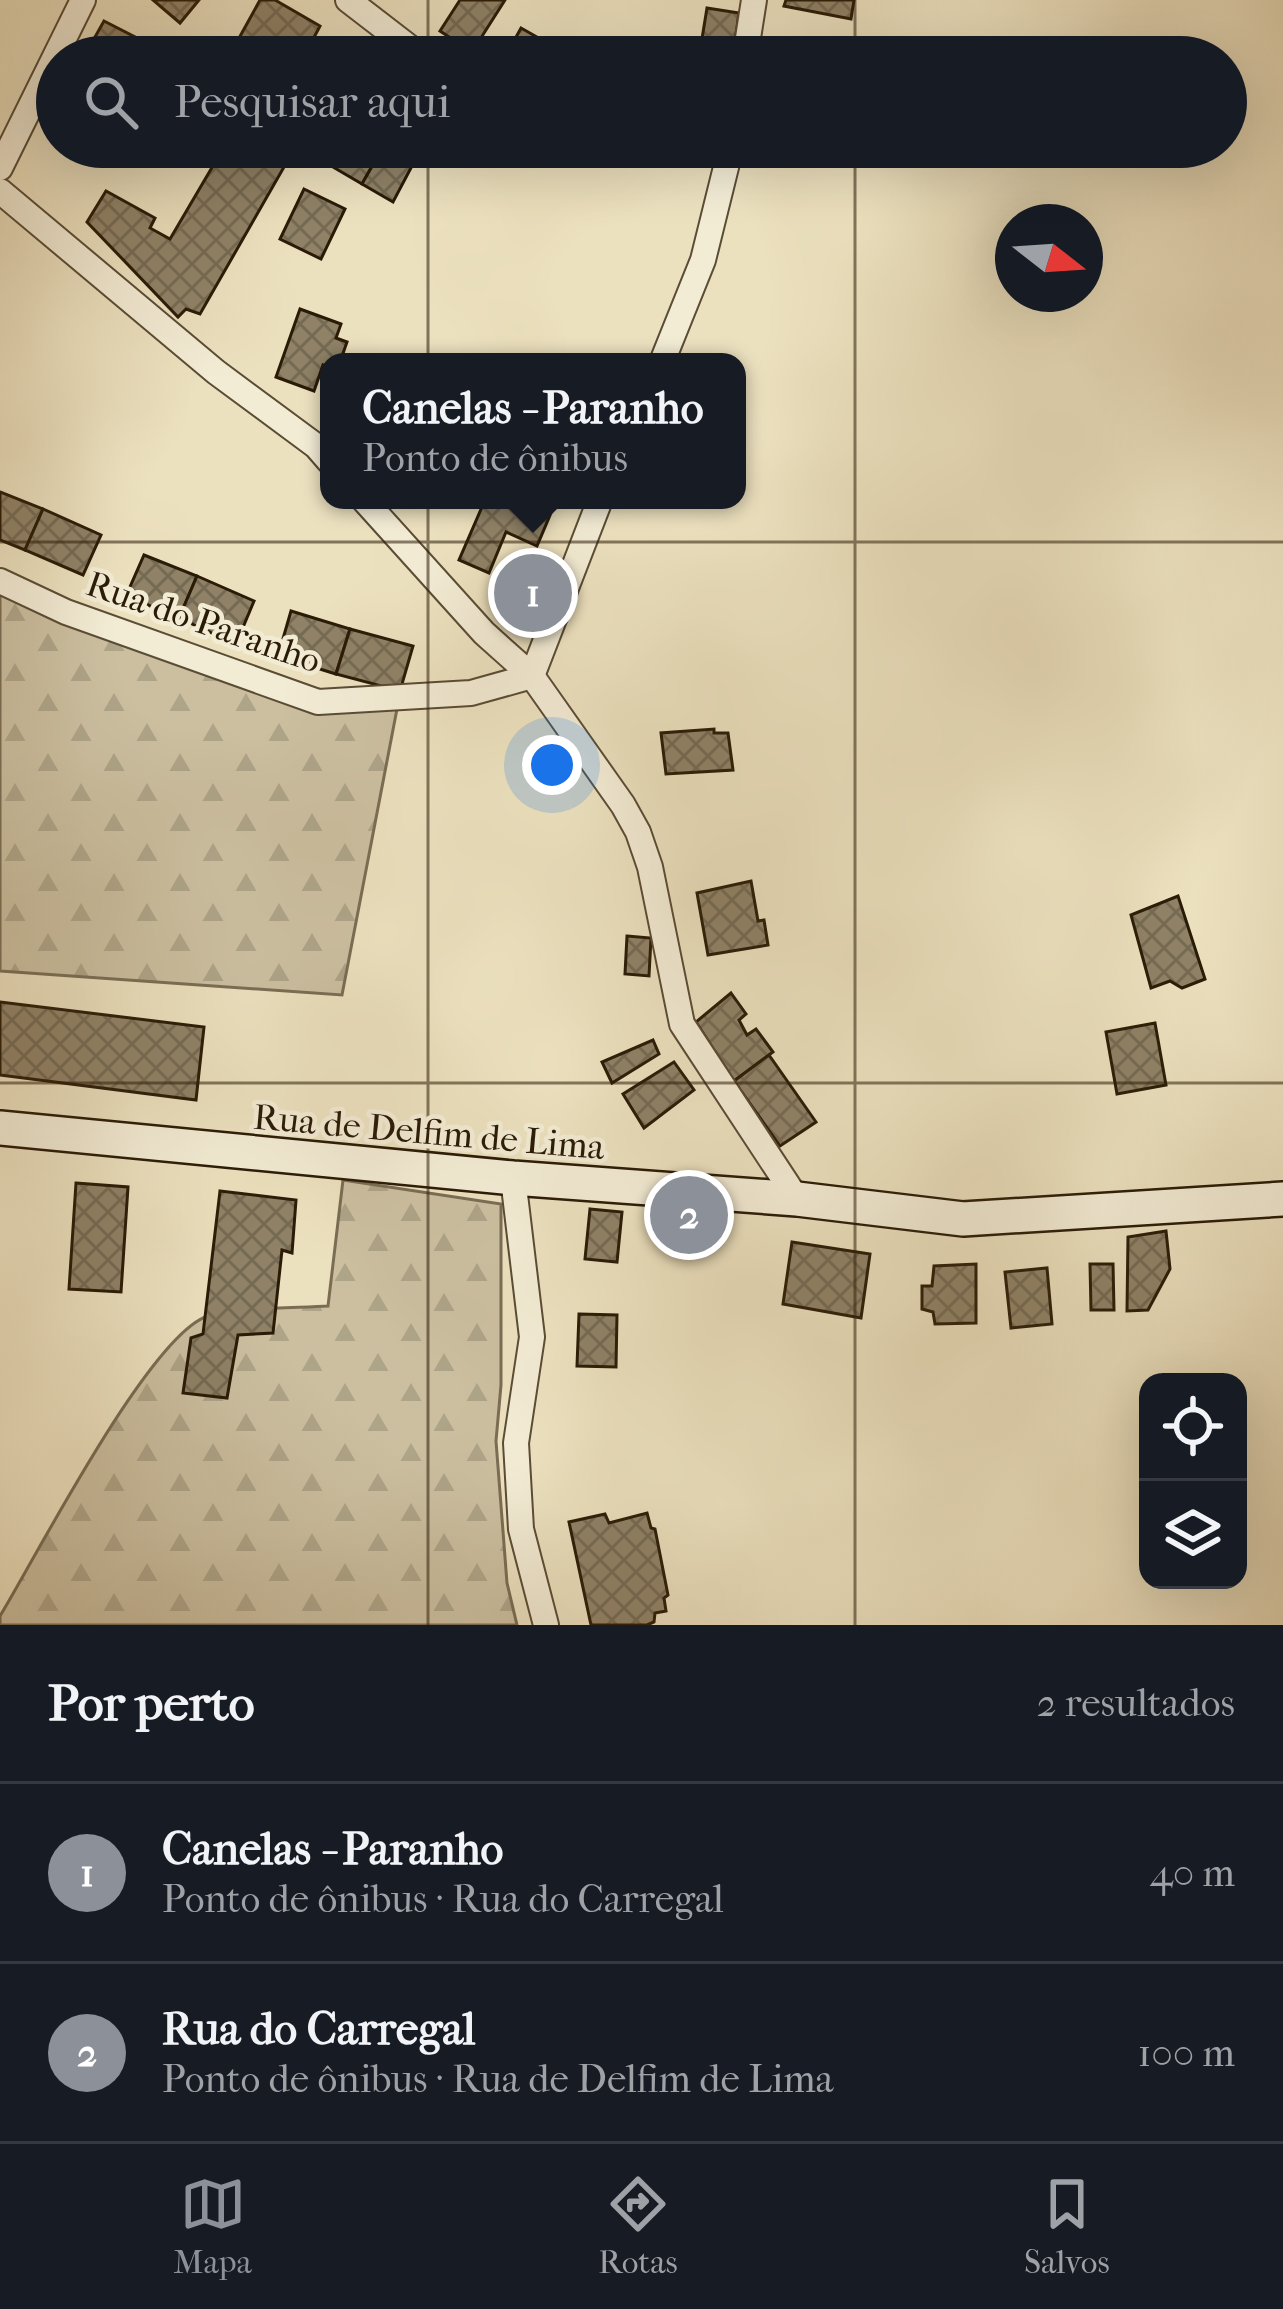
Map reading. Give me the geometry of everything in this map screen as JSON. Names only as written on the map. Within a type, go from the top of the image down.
[{"type":"main road","name":"Rua de Delfim de Lima","points":[[0,1128],[513,1178],[797,1199],[963,1220],[1283,1199]]},
{"type":"street","points":[[65,36],[83,0]]},
{"type":"street","points":[[349,0],[395,36]]},
{"type":"street","points":[[748,36],[754,0]]},
{"type":"street","points":[[0,168],[36,95]]},
{"type":"street","points":[[666,353],[704,260],[726,168]]},
{"type":"street","points":[[0,190],[216,372],[320,451]]},
{"type":"street","points":[[372,509],[484,633],[532,676],[638,832],[666,936],[682,1024],[797,1199]]},
{"type":"street","points":[[532,676],[597,509]]},
{"type":"street","name":"Rua do Paranho","points":[[0,581],[66,612],[318,702],[471,693],[532,676]]},
{"type":"street","points":[[513,1178],[532,1337],[516,1443],[520,1529],[546,1625]]},
{"type":"green space","points":[[0,573],[239,674],[397,709],[342,995],[0,971]]},
{"type":"green space","points":[[343,1180],[501,1204],[501,1385],[496,1441],[507,1583],[517,1625],[0,1625],[0,1616],[126,1403],[184,1332],[219,1313],[328,1306]]},
{"type":"building","points":[[153,0],[199,0],[180,23]]},
{"type":"building","points":[[260,0],[275,0],[320,26],[315,36],[240,36]]},
{"type":"building","points":[[460,0],[505,0],[482,36],[448,36],[440,31]]},
{"type":"building","points":[[786,0],[854,0],[851,19],[784,6]]},
{"type":"building","points":[[707,8],[739,13],[736,36],[702,36]]},
{"type":"building","points":[[104,21],[133,36],[96,36]]},
{"type":"building","points":[[212,168],[283,168],[200,314],[186,309],[178,317],[87,222],[106,191],[155,218],[150,228],[170,239]]},
{"type":"building","points":[[335,168],[371,168],[362,184]]},
{"type":"building","points":[[371,168],[411,168],[393,202],[362,184]]},
{"type":"building","points":[[304,189],[345,209],[321,259],[280,239]]},
{"type":"building","points":[[300,309],[341,324],[336,338],[347,342],[343,353],[320,353],[314,391],[276,377]]},
{"type":"building","points":[[0,492],[43,509],[25,550],[0,540]]},
{"type":"building","points":[[43,509],[101,535],[83,575],[25,550]]},
{"type":"building","points":[[481,509],[553,509],[537,546],[506,532],[489,573],[459,560]]},
{"type":"building","points":[[144,555],[197,576],[179,618],[126,596]]},
{"type":"building","points":[[197,576],[254,601],[236,644],[179,618]]},
{"type":"building","points":[[291,611],[350,629],[336,674],[278,656]]},
{"type":"building","points":[[350,629],[413,646],[400,691],[336,674]]},
{"type":"building","points":[[714,729],[714,733],[728,733],[733,770],[666,774],[661,733]]},
{"type":"building","points":[[751,881],[768,945],[708,955],[697,893]]},
{"type":"building","points":[[1178,896],[1205,979],[1182,988],[1170,981],[1151,988],[1131,915]]},
{"type":"building","points":[[627,936],[651,938],[649,976],[625,974]]},
{"type":"building","points":[[731,993],[746,1014],[739,1020],[747,1035],[756,1029],[773,1052],[734,1081],[696,1022]]},
{"type":"building","points":[[0,1002],[204,1027],[196,1100],[0,1075]]},
{"type":"building","points":[[1155,1023],[1166,1085],[1117,1094],[1106,1032]]},
{"type":"building","points":[[653,1040],[659,1054],[612,1083],[602,1062]]},
{"type":"building","points":[[769,1055],[816,1122],[780,1146],[734,1081]]},
{"type":"building","points":[[674,1062],[694,1090],[644,1128],[623,1094]]},
{"type":"building","points":[[76,1183],[128,1187],[121,1292],[69,1289]]},
{"type":"building","points":[[220,1191],[296,1200],[292,1253],[282,1250],[273,1333],[238,1335],[227,1398],[183,1393],[191,1338],[203,1334]]},
{"type":"building","points":[[590,1209],[622,1212],[617,1262],[585,1259]]},
{"type":"building","points":[[1166,1231],[1170,1269],[1148,1310],[1127,1311],[1128,1237]]},
{"type":"building","points":[[792,1242],[870,1254],[861,1318],[783,1304]]},
{"type":"building","points":[[976,1264],[976,1323],[935,1324],[933,1312],[922,1309],[922,1286],[932,1286],[934,1266]]},
{"type":"building","points":[[1090,1264],[1113,1264],[1114,1310],[1091,1310]]},
{"type":"building","points":[[1047,1268],[1052,1324],[1011,1328],[1005,1272]]},
{"type":"building","points":[[579,1314],[617,1315],[616,1367],[577,1366]]},
{"type":"building","points":[[647,1513],[655,1529],[668,1595],[666,1611],[655,1613],[654,1622],[647,1625],[591,1625],[569,1522],[605,1514],[609,1523]]},
{"type":"place","name":"Canelas - Paranho","points":[[533,593]]},
{"type":"place","name":"Rua do Carregal","points":[[689,1215]]}]
